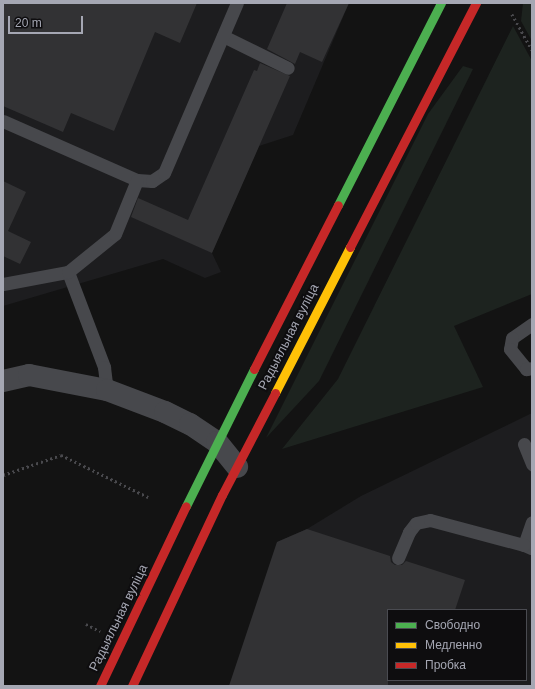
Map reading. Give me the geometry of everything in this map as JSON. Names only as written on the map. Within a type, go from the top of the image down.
[{"type":"main road","name":"Радыяльная вуліца","points":[[100,686],[217,442],[441,3]]},
{"type":"main road","name":"Радыяльная вуліца","points":[[132,686],[237,467],[476,3]]},
{"type":"street","points":[[3,381],[29,375],[107,390],[165,412],[217,442],[237,467]]},
{"type":"lane","points":[[3,121],[137,180],[152,181],[164,173],[237,3]]},
{"type":"lane","points":[[223,36],[288,68]]},
{"type":"lane","points":[[3,284],[68,272],[115,234],[137,180]]},
{"type":"lane","points":[[68,272],[104,367],[107,390]]},
{"type":"lane","points":[[532,324],[512,338],[510,349],[526,369],[532,368]]},
{"type":"lane","points":[[524,444],[532,464]]},
{"type":"lane","points":[[398,558],[409,532],[416,523],[430,520],[528,546],[532,522]]},
{"type":"path","points":[[512,14],[532,50]]},
{"type":"path","points":[[3,475],[61,454],[148,497]]},
{"type":"shaded area","points":[[3,3],[349,3],[293,135],[259,146],[212,253],[221,272],[205,278],[163,259],[3,306]]},
{"type":"shaded area","points":[[523,3],[532,3],[532,41],[521,21]]},
{"type":"shaded area","points":[[513,26],[532,61],[532,294],[454,326],[483,387],[282,449],[338,379]]},
{"type":"shaded area","points":[[463,66],[473,69],[319,381],[266,438],[428,114]]},
{"type":"shaded area","points":[[532,413],[532,686],[229,686],[277,542],[307,529],[361,496]]},
{"type":"building","points":[[3,3],[197,3],[180,43],[155,32],[114,131],[71,113],[63,132],[3,106]]},
{"type":"building","points":[[287,3],[349,3],[322,62],[300,52],[295,64],[267,49]]},
{"type":"building","points":[[260,63],[290,76],[212,253],[131,217],[138,198],[188,220],[254,70],[257,71]]},
{"type":"building","points":[[3,181],[26,192],[8,231],[31,242],[20,264],[3,256]]},
{"type":"building","points":[[307,529],[390,556],[391,562],[395,565],[402,565],[406,561],[465,580],[455,609],[387,609],[388,686],[229,686],[277,542]]},
{"type":"traffic: fast","points":[[338,205],[441,3]]},
{"type":"traffic: fast","points":[[186,506],[254,369]]},
{"type":"traffic: slow","points":[[275,393],[350,247]]},
{"type":"traffic: jam","points":[[350,247],[476,3]]},
{"type":"traffic: jam","points":[[254,369],[338,205]]},
{"type":"traffic: jam","points":[[132,686],[222,495],[275,393]]},
{"type":"traffic: jam","points":[[100,686],[186,506]]}]
